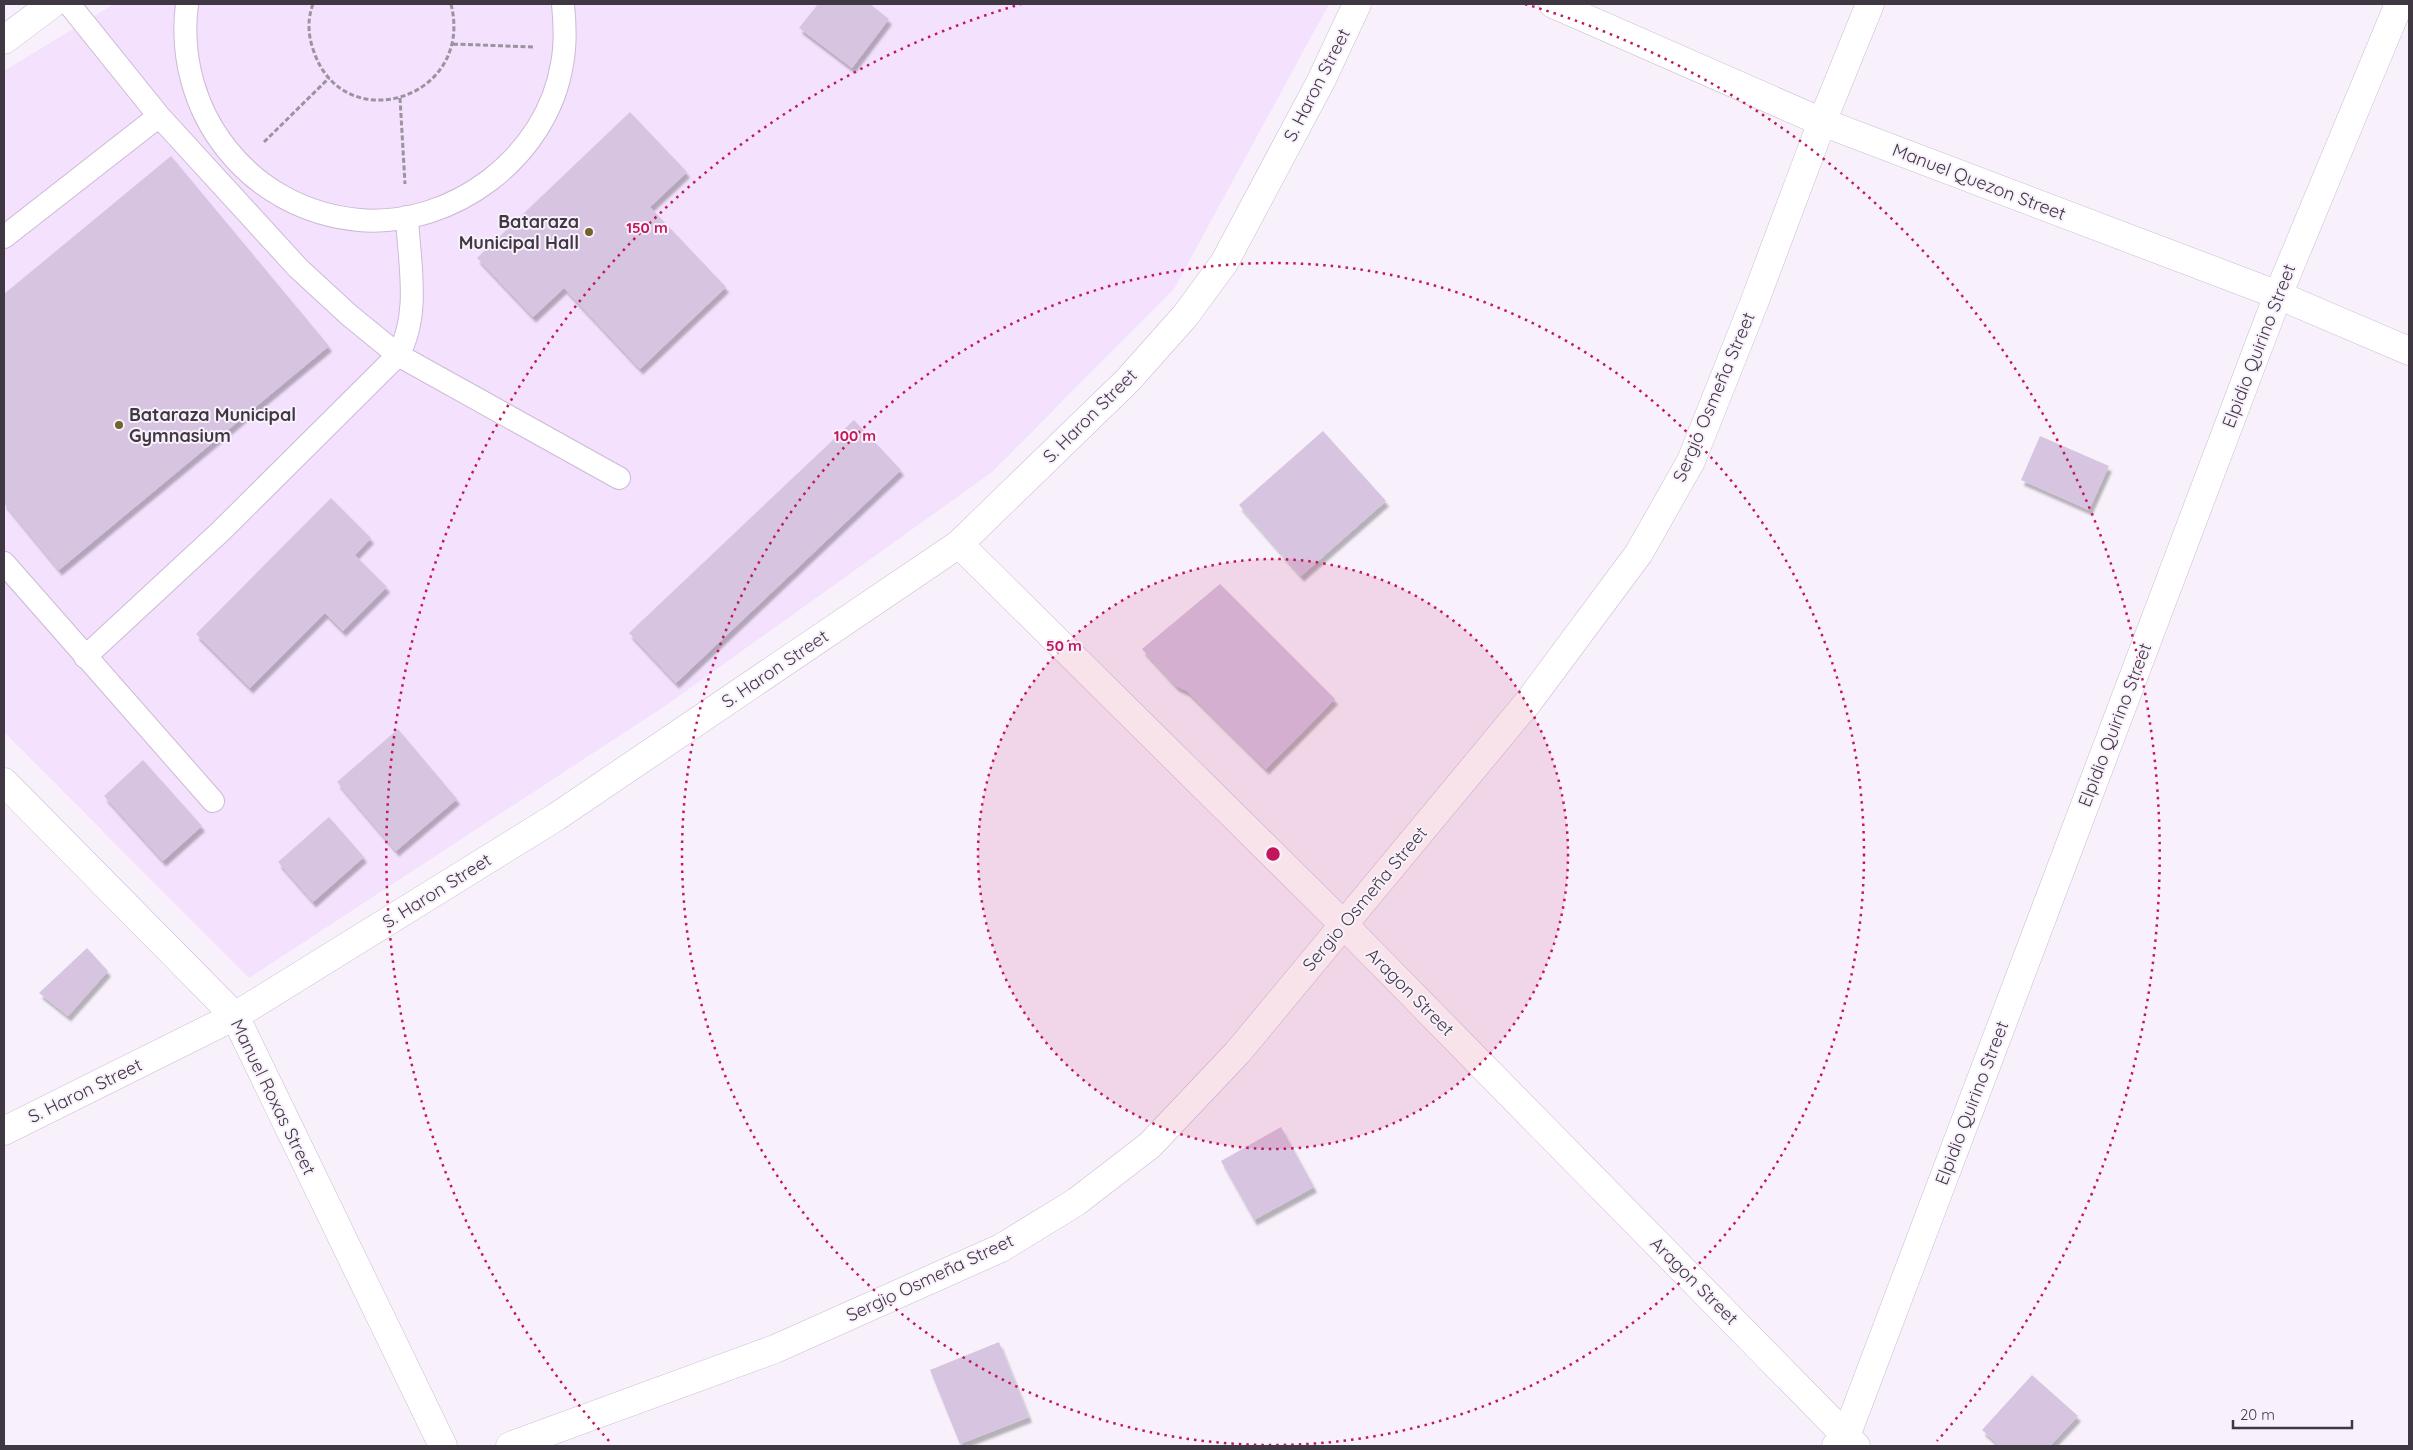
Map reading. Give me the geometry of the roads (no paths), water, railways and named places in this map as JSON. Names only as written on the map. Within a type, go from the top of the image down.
[{"type":"street","points":[[4,40],[52,4]]},
{"type":"street","name":"S. Haron Street","points":[[4,1131],[235,1016],[556,817],[959,544],[1128,380],[1185,316],[1213,278],[1224,263],[1321,81],[1356,4]]},
{"type":"street","name":"Manuel Quezon Street","points":[[1553,4],[1822,122],[2278,295],[2409,351]]},
{"type":"street","name":"Sergio Osmeña Street","points":[[510,1446],[776,1350],[1001,1248],[1076,1202],[1150,1144],[1238,1052],[1529,701],[1639,553],[1691,461],[1754,303],[1822,122],[1870,4]]},
{"type":"street","name":"Elpidio Quirino Street","points":[[1846,1443],[2278,295],[2399,4]]},
{"type":"street","name":"Aragon Street","points":[[959,544],[1344,925],[1846,1443]]},
{"type":"street","name":"Manuel Roxas Street","points":[[4,782],[235,1016],[443,1446]]},
{"type":"lane","points":[[69,4],[159,116],[298,268],[398,355],[619,478]]},
{"type":"lane","points":[[187,4],[184,26],[187,63],[196,97],[212,130],[240,165],[260,182],[291,201],[324,214],[360,220],[394,220],[428,212],[461,199],[490,181],[516,157],[536,130],[552,98],[562,65],[564,49],[563,4]]},
{"type":"lane","points":[[4,237],[159,116]]},
{"type":"lane","points":[[85,657],[221,530],[398,355],[409,332],[412,314],[407,217]]},
{"type":"lane","points":[[4,563],[213,801]]},
{"type":"place","name":"Bataraza Municipal Hall","points":[[589,232]]},
{"type":"place","name":"Bataraza Municipal Gymnasium","points":[[119,425]]}]
